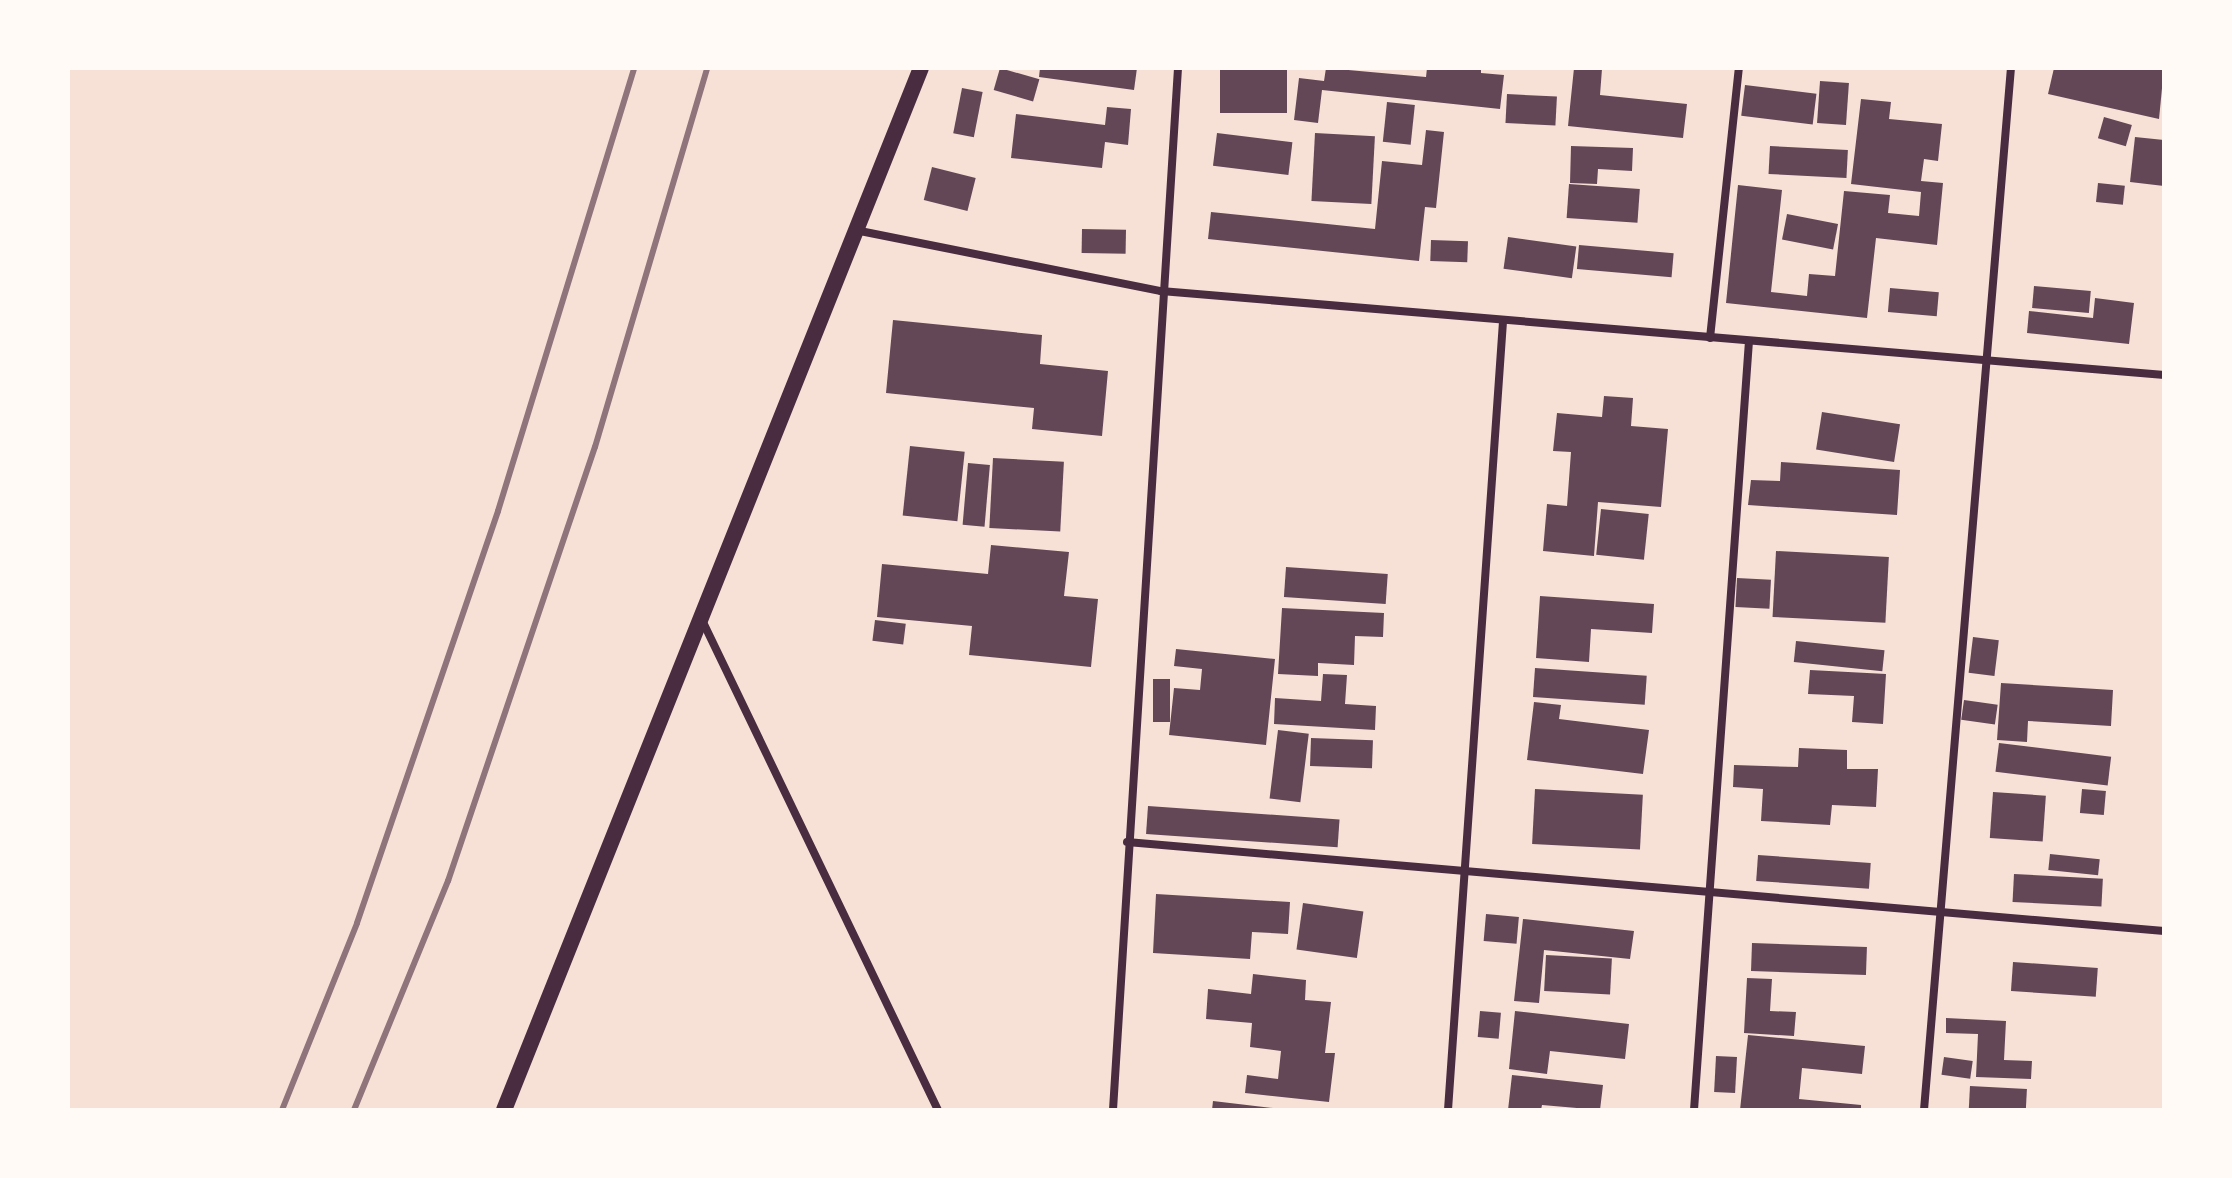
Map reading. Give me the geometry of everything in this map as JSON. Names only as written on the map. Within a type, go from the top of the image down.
[{"type":"main road","points":[[504,1110],[699,613],[921,68]]},
{"type":"street","points":[[1113,1110],[1161,291],[1178,68]]},
{"type":"street","points":[[1710,338],[1739,68]]},
{"type":"street","points":[[1924,1110],[1937,909],[2011,68]]},
{"type":"street","points":[[855,230],[1161,291],[2164,375]]},
{"type":"street","points":[[1448,1110],[1503,322]]},
{"type":"street","points":[[1694,1110],[1749,341]]},
{"type":"street","points":[[699,613],[938,1110]]},
{"type":"street","points":[[1127,842],[1467,867],[2164,931]]},
{"type":"building","points":[[1000,68],[1039,79],[1033,101],[994,90]]},
{"type":"building","points":[[1040,68],[1137,68],[1134,90],[1039,77]]},
{"type":"building","points":[[1220,68],[1287,68],[1287,113],[1220,113]]},
{"type":"building","points":[[1326,68],[1426,77],[1427,68],[1481,68],[1481,73],[1504,75],[1500,109],[1322,90],[1318,123],[1294,120],[1299,78],[1324,81]]},
{"type":"building","points":[[1574,68],[1602,69],[1600,95],[1687,104],[1683,138],[1568,126]]},
{"type":"building","points":[[2054,68],[2164,68],[2159,119],[2048,94]]},
{"type":"building","points":[[1820,81],[1849,83],[1846,125],[1817,123]]},
{"type":"building","points":[[1745,85],[1816,94],[1813,125],[1741,116]]},
{"type":"building","points":[[962,88],[983,92],[974,137],[953,133]]},
{"type":"building","points":[[1507,94],[1557,97],[1555,126],[1505,123]]},
{"type":"building","points":[[1861,99],[1891,102],[1889,119],[1942,124],[1938,161],[1924,159],[1921,181],[1943,183],[1937,245],[1876,238],[1867,318],[1726,303],[1738,185],[1782,190],[1771,292],[1807,296],[1809,274],[1835,276],[1844,191],[1890,195],[1888,213],[1919,216],[1921,192],[1851,184]]},
{"type":"building","points":[[1387,102],[1415,105],[1411,145],[1383,142]]},
{"type":"building","points":[[1107,107],[1131,109],[1128,145],[1105,142],[1102,168],[1011,158],[1016,114],[1105,125]]},
{"type":"building","points":[[2104,117],[2132,125],[2126,146],[2098,138]]},
{"type":"building","points":[[1426,130],[1444,132],[1436,208],[1425,207],[1419,261],[1208,239],[1211,212],[1375,229],[1382,161],[1422,165]]},
{"type":"building","points":[[1217,133],[1292,142],[1288,175],[1213,166]]},
{"type":"building","points":[[1315,133],[1375,136],[1371,204],[1311,201]]},
{"type":"building","points":[[2135,137],[2164,140],[2164,186],[2130,182]]},
{"type":"building","points":[[1571,146],[1633,148],[1632,171],[1598,169],[1597,184],[1570,183]]},
{"type":"building","points":[[1770,146],[1848,150],[1846,178],[1769,174]]},
{"type":"building","points":[[932,167],[976,178],[967,211],[924,200]]},
{"type":"building","points":[[2098,183],[2125,186],[2123,205],[2096,202]]},
{"type":"building","points":[[1569,184],[1640,189],[1637,223],[1567,218]]},
{"type":"building","points":[[1787,214],[1838,224],[1833,249],[1782,240]]},
{"type":"building","points":[[1082,229],[1126,230],[1126,254],[1082,253]]},
{"type":"building","points":[[1508,237],[1576,247],[1572,278],[1504,269]]},
{"type":"building","points":[[1431,240],[1468,241],[1467,262],[1430,261]]},
{"type":"building","points":[[1579,245],[1674,253],[1672,277],[1577,269]]},
{"type":"building","points":[[2034,286],[2091,291],[2089,313],[2032,308]]},
{"type":"building","points":[[1890,288],[1939,292],[1937,316],[1888,312]]},
{"type":"building","points":[[2095,298],[2134,303],[2129,344],[2027,333],[2029,311],[2093,318]]},
{"type":"building","points":[[893,320],[1042,335],[1040,364],[1108,371],[1102,436],[1032,429],[1034,408],[886,393]]},
{"type":"building","points":[[1604,396],[1633,398],[1631,426],[1668,429],[1661,507],[1598,502],[1594,556],[1543,551],[1547,504],[1567,506],[1571,452],[1553,451],[1557,413],[1602,417]]},
{"type":"building","points":[[1822,412],[1900,424],[1894,462],[1816,450]]},
{"type":"building","points":[[910,446],[965,452],[957,521],[903,516]]},
{"type":"building","points":[[993,458],[1064,462],[1060,532],[989,528]]},
{"type":"building","points":[[1781,462],[1900,470],[1897,515],[1748,505],[1751,480],[1780,481]]},
{"type":"building","points":[[968,463],[990,465],[985,527],[963,525]]},
{"type":"building","points":[[1601,509],[1649,514],[1644,560],[1596,555]]},
{"type":"building","points":[[991,545],[1069,552],[1064,596],[1098,599],[1091,667],[969,655],[972,626],[877,617],[882,564],[988,574]]},
{"type":"building","points":[[1776,551],[1889,557],[1885,623],[1773,617]]},
{"type":"building","points":[[1286,567],[1388,574],[1386,604],[1284,597]]},
{"type":"building","points":[[1737,578],[1771,580],[1769,609],[1735,607]]},
{"type":"building","points":[[1540,596],[1654,604],[1652,633],[1591,629],[1589,662],[1536,658]]},
{"type":"building","points":[[1282,608],[1384,613],[1383,637],[1355,636],[1354,665],[1318,663],[1318,676],[1278,674]]},
{"type":"building","points":[[875,620],[906,624],[903,645],[872,641]]},
{"type":"building","points":[[1973,637],[1999,640],[1994,676],[1969,673]]},
{"type":"building","points":[[1796,641],[1885,650],[1882,671],[1794,662]]},
{"type":"building","points":[[1176,649],[1275,659],[1266,745],[1169,735],[1174,688],[1200,690],[1202,669],[1174,666]]},
{"type":"building","points":[[1535,668],[1647,676],[1645,705],[1533,697]]},
{"type":"building","points":[[1810,670],[1886,674],[1883,724],[1852,722],[1854,696],[1808,694]]},
{"type":"building","points":[[1323,674],[1347,675],[1345,704],[1376,706],[1375,730],[1274,724],[1275,698],[1321,701]]},
{"type":"building","points":[[1153,679],[1170,679],[1170,722],[1153,722]]},
{"type":"building","points":[[2001,683],[2113,690],[2111,726],[2028,721],[2027,742],[1997,740]]},
{"type":"building","points":[[1964,700],[1998,705],[1995,725],[1961,720]]},
{"type":"building","points":[[1534,702],[1561,705],[1559,719],[1649,730],[1643,774],[1527,760]]},
{"type":"building","points":[[1278,730],[1309,734],[1300,802],[1270,798]]},
{"type":"building","points":[[1311,738],[1373,740],[1372,768],[1310,766]]},
{"type":"building","points":[[1999,743],[2111,757],[2108,786],[1995,772]]},
{"type":"building","points":[[1799,748],[1847,750],[1847,769],[1878,769],[1876,807],[1832,805],[1830,825],[1761,821],[1763,789],[1733,787],[1734,765],[1798,767]]},
{"type":"building","points":[[1535,789],[1643,795],[1640,850],[1532,844]]},
{"type":"building","points":[[2082,789],[2106,791],[2104,815],[2080,813]]},
{"type":"building","points":[[1993,792],[2046,796],[2043,842],[1990,838]]},
{"type":"building","points":[[1148,806],[1340,819],[1338,847],[1146,834]]},
{"type":"building","points":[[2050,854],[2100,859],[2098,875],[2048,870]]},
{"type":"building","points":[[1758,855],[1871,863],[1869,889],[1756,881]]},
{"type":"building","points":[[2014,874],[2103,879],[2101,907],[2013,902]]},
{"type":"building","points":[[1156,894],[1290,902],[1288,934],[1252,932],[1250,959],[1153,953]]},
{"type":"building","points":[[1303,903],[1363,911],[1357,958],[1296,950]]},
{"type":"building","points":[[1486,914],[1519,917],[1517,944],[1484,941]]},
{"type":"building","points":[[1523,919],[1634,931],[1630,959],[1544,950],[1539,1003],[1514,1001]]},
{"type":"building","points":[[1752,943],[1867,947],[1866,975],[1751,971]]},
{"type":"building","points":[[1546,955],[1612,958],[1610,994],[1544,991]]},
{"type":"building","points":[[2013,962],[2098,968],[2096,997],[2011,991]]},
{"type":"building","points":[[1253,974],[1306,980],[1305,1000],[1331,1002],[1325,1053],[1335,1053],[1329,1102],[1245,1093],[1247,1075],[1278,1079],[1281,1051],[1250,1047],[1252,1023],[1206,1019],[1208,989],[1251,994]]},
{"type":"building","points":[[1747,978],[1772,979],[1770,1011],[1796,1012],[1794,1036],[1744,1033]]},
{"type":"building","points":[[1480,1011],[1501,1013],[1499,1039],[1478,1037]]},
{"type":"building","points":[[1515,1011],[1629,1024],[1625,1059],[1550,1051],[1547,1074],[1509,1069]]},
{"type":"building","points":[[1946,1018],[2006,1021],[2004,1060],[2032,1061],[2031,1079],[1976,1077],[1978,1034],[1946,1033]]},
{"type":"building","points":[[1748,1035],[1865,1046],[1862,1074],[1802,1068],[1799,1099],[1861,1105],[1861,1110],[1740,1110]]},
{"type":"building","points":[[1716,1056],[1737,1057],[1735,1093],[1714,1092]]},
{"type":"building","points":[[1944,1057],[1973,1061],[1970,1079],[1941,1075]]},
{"type":"building","points":[[1512,1075],[1603,1085],[1600,1110],[1542,1105],[1541,1110],[1508,1110]]},
{"type":"building","points":[[1970,1086],[2027,1089],[2026,1110],[1969,1110]]},
{"type":"building","points":[[1213,1101],[1273,1108],[1273,1110],[1212,1110]]},
{"type":"railway","points":[[282,1110],[357,923],[498,511],[634,68]]},
{"type":"railway","points":[[354,1110],[448,881],[595,447],[707,68]]}]
